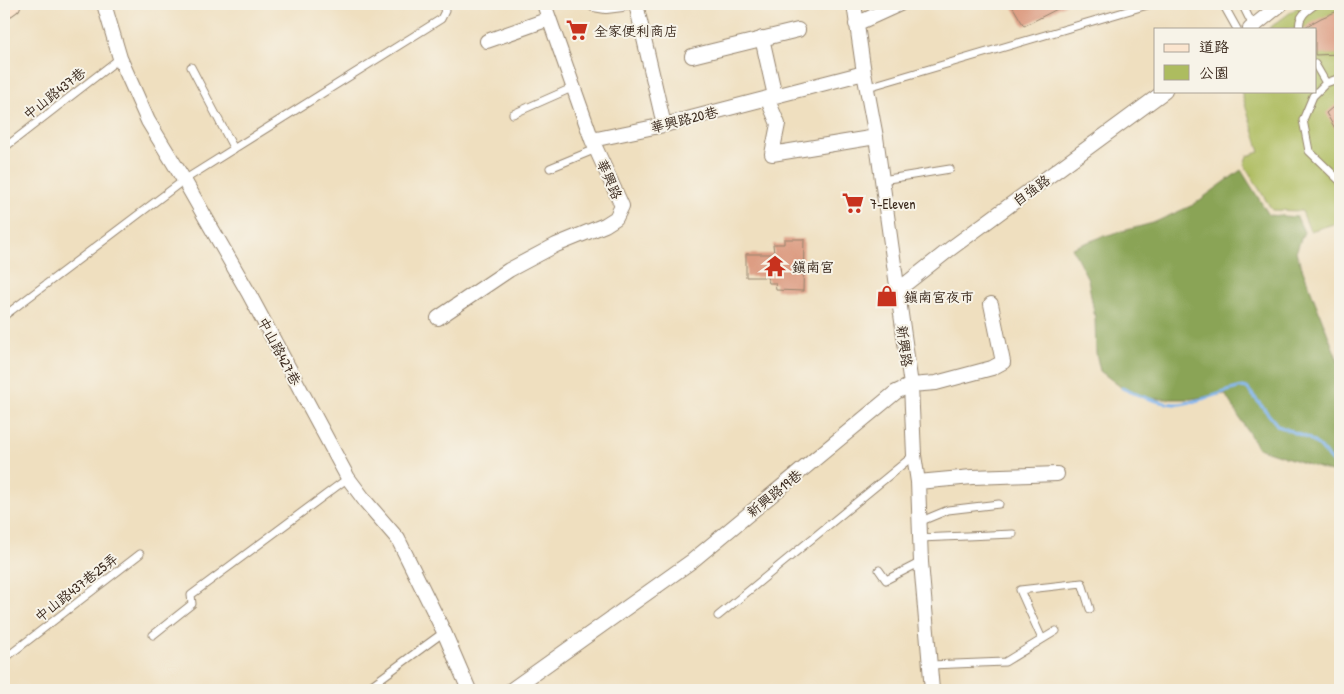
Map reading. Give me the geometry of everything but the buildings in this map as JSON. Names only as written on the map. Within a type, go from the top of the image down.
[{"type":"street","points":[[4,9],[11,4]]},
{"type":"street","name":"中山路427巷","points":[[104,4],[120,58],[148,122],[184,180],[248,292],[348,478],[398,539],[444,632],[469,690]]},
{"type":"street","name":"華興路","points":[[438,318],[509,270],[556,245],[606,225],[616,218],[622,206],[594,145],[544,4]]},
{"type":"street","points":[[594,4],[606,6],[622,4]]},
{"type":"street","points":[[636,4],[664,125]]},
{"type":"street","name":"新興路","points":[[854,4],[876,137],[911,385],[914,455],[918,482],[921,562],[932,690]]},
{"type":"street","points":[[856,24],[900,4]]},
{"type":"street","points":[[1251,28],[1274,6]]},
{"type":"street","points":[[487,42],[549,19]]},
{"type":"street","points":[[692,56],[798,30]]},
{"type":"street","points":[[762,38],[771,97],[778,124],[772,154],[876,137]]},
{"type":"street","name":"華興路20巷","points":[[594,145],[771,97],[866,80]]},
{"type":"street","name":"自強路","points":[[898,290],[950,249],[1164,92]]},
{"type":"street","name":"新興路19巷","points":[[512,690],[692,561],[896,392],[911,385],[936,383],[992,368],[1003,362],[991,304]]},
{"type":"street","points":[[918,482],[972,477],[1057,474]]},
{"type":"lane","points":[[4,316],[184,180],[441,19],[445,11],[442,4]]},
{"type":"lane","points":[[866,80],[1151,4]]},
{"type":"lane","points":[[1223,4],[1236,28]]},
{"type":"lane","points":[[1242,4],[1251,28]]},
{"type":"lane","points":[[1300,28],[1299,24],[1304,13],[1316,4]]},
{"type":"lane","name":"中山路437巷","points":[[4,148],[120,58]]},
{"type":"lane","points":[[1316,66],[1326,83]]},
{"type":"lane","points":[[191,67],[234,149]]},
{"type":"lane","points":[[1340,78],[1326,83],[1313,96],[1303,120],[1309,151],[1340,180]]},
{"type":"lane","points":[[513,114],[574,87]]},
{"type":"lane","points":[[550,168],[594,145]]},
{"type":"lane","points":[[882,180],[950,168]]},
{"type":"lane","points":[[718,616],[914,455]]},
{"type":"lane","points":[[153,635],[192,604],[191,595],[348,478]]},
{"type":"lane","points":[[919,522],[948,510],[999,504]]},
{"type":"lane","points":[[920,538],[1013,534]]},
{"type":"lane","name":"中山路437巷25弄","points":[[4,659],[140,554]]},
{"type":"lane","points":[[879,570],[886,580],[921,562]]},
{"type":"lane","points":[[1042,639],[1020,590],[1082,583],[1090,609]]},
{"type":"lane","points":[[930,665],[1005,662],[1056,631]]},
{"type":"lane","points":[[365,690],[444,632]]},
{"type":"green space","points":[[1302,4],[1340,4],[1340,222],[1310,231],[1302,211],[1272,210],[1244,164],[1247,156],[1260,152],[1241,92],[1316,92],[1316,28],[1269,28]]},
{"type":"green space","points":[[1241,170],[1269,215],[1297,217],[1304,232],[1296,252],[1340,366],[1340,475],[1258,448],[1225,394],[1191,399],[1149,399],[1122,388],[1100,371],[1096,353],[1095,318],[1088,279],[1072,248],[1104,236],[1153,223],[1193,205]]},
{"type":"waterway","points":[[1122,388],[1141,396],[1174,404],[1199,400],[1242,387],[1247,388],[1278,426],[1308,438],[1319,446],[1340,470]]},
{"type":"place","name":"全家便利商店","points":[[577,30]]},
{"type":"place","name":"7-Eleven","points":[[853,203]]},
{"type":"place","name":"鎮南宮","points":[[775,266]]},
{"type":"place","name":"鎮南宮夜市","points":[[887,296]]}]
